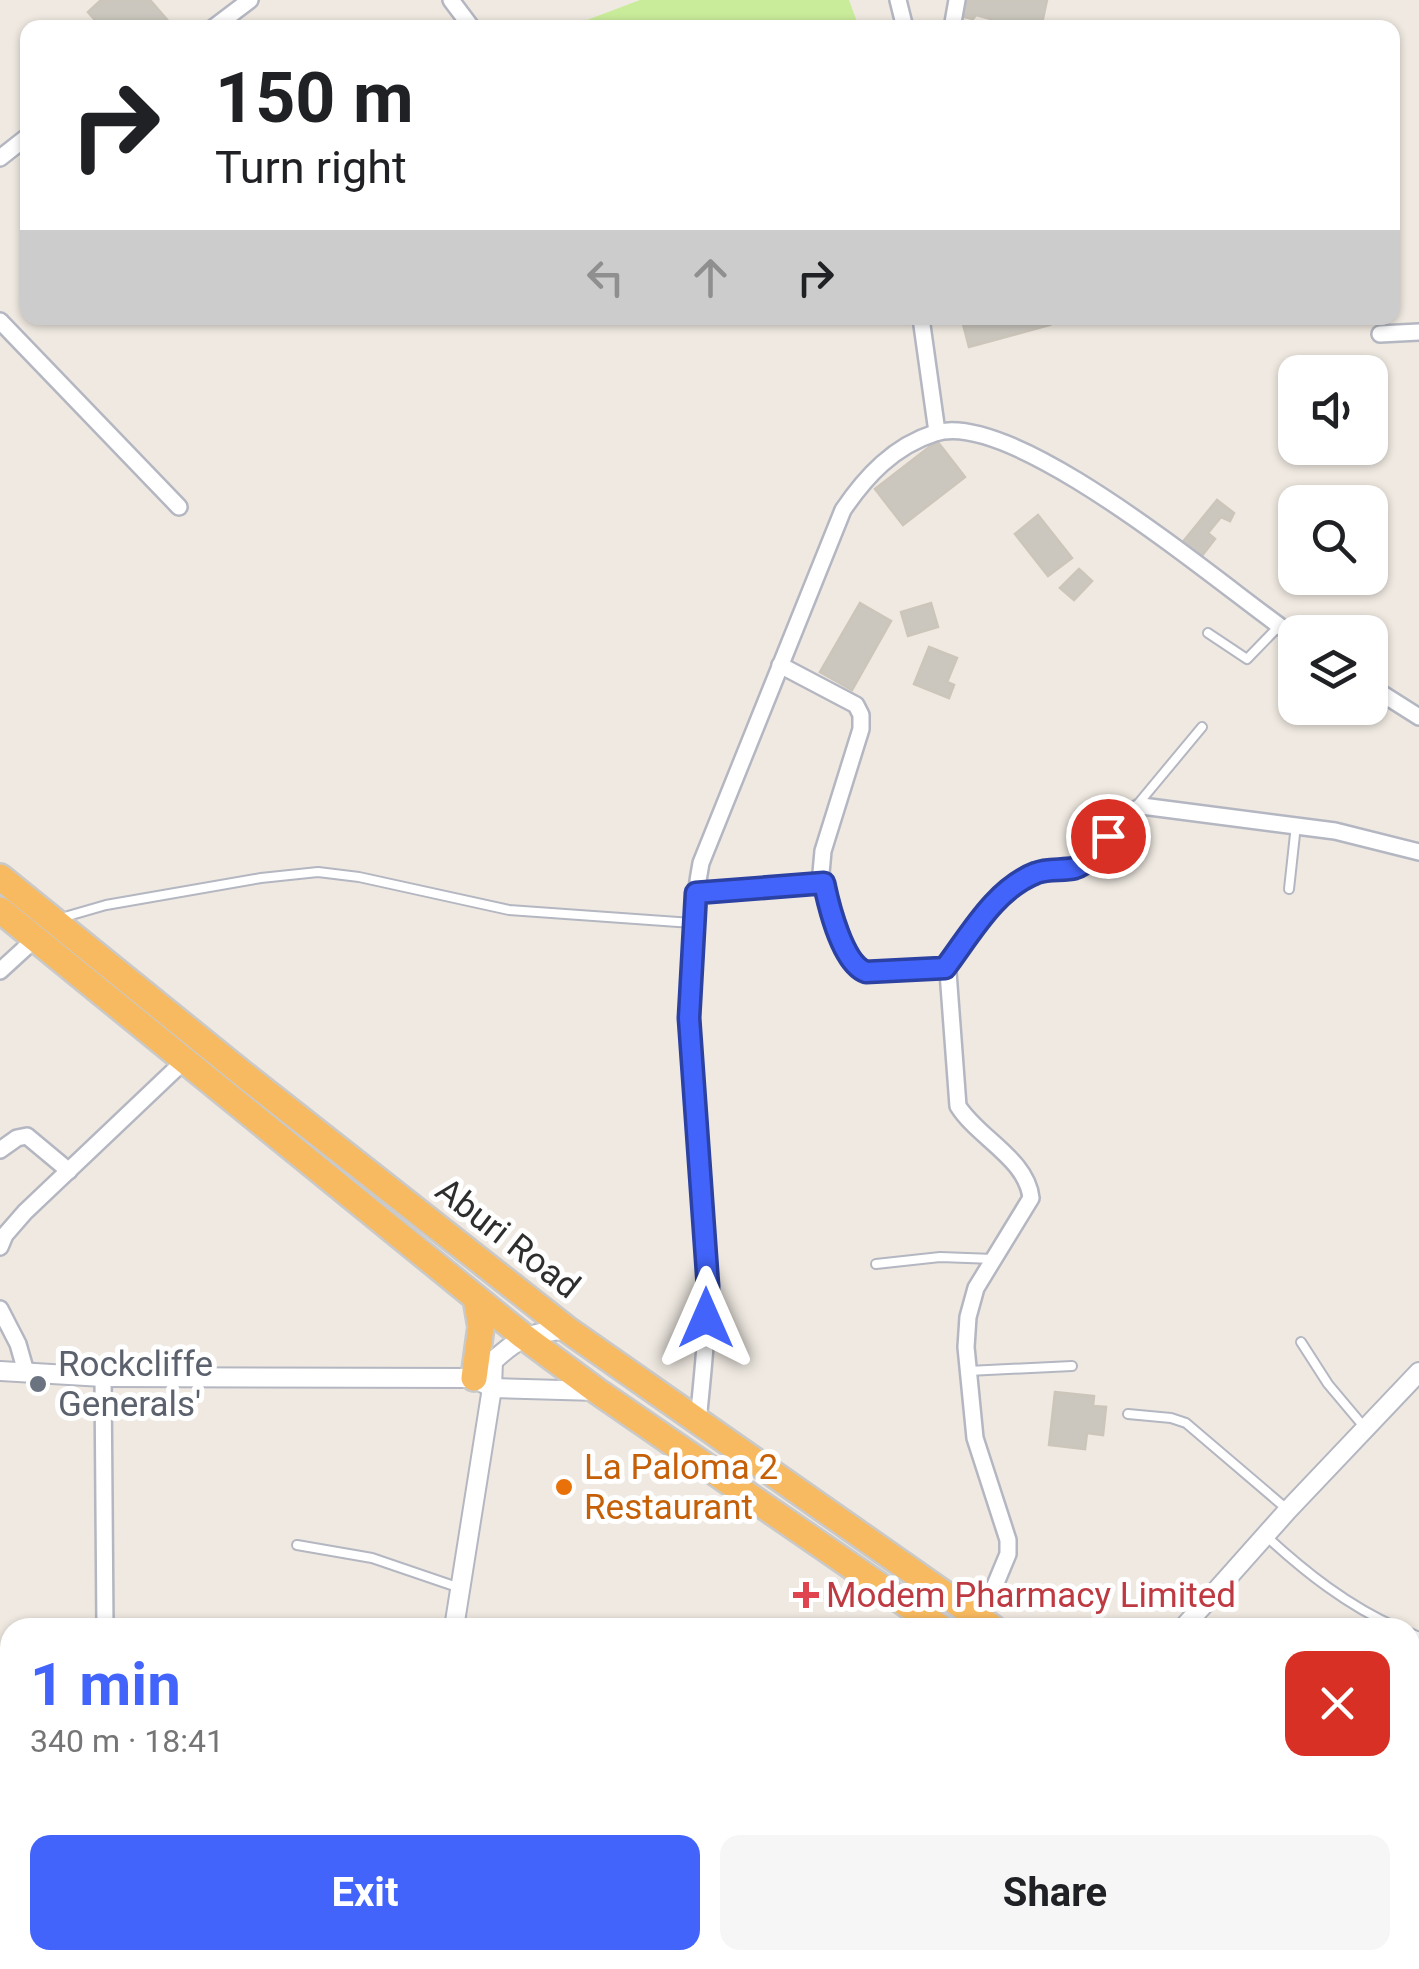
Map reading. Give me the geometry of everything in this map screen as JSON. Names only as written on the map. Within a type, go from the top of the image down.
[{"type":"highway","name":"Aburi Road","points":[[0,878],[44,930],[184,1061],[476,1298],[597,1391],[926,1618]]},
{"type":"highway","name":"Aburi Road","points":[[0,910],[44,930],[568,1330],[980,1618]]},
{"type":"highway","points":[[476,1298],[486,1376]]},
{"type":"street","points":[[223,20],[250,0]]},
{"type":"street","points":[[0,158],[20,142]]},
{"type":"street","points":[[0,321],[179,507]]},
{"type":"street","points":[[921,325],[938,432]]},
{"type":"street","points":[[1380,334],[1419,332]]},
{"type":"street","points":[[698,1423],[708,1286],[689,1018],[692,923],[701,863],[843,510],[863,480],[890,456],[938,432],[976,434],[1027,452],[1104,496],[1278,625]]},
{"type":"street","points":[[780,665],[856,705],[861,715],[862,729],[823,851],[824,883],[848,956],[858,970],[945,968],[1010,888],[1037,872],[1076,868],[1132,811],[1154,805],[1296,825],[1419,852]]},
{"type":"street","points":[[1388,697],[1419,717]]},
{"type":"street","points":[[696,893],[824,883]]},
{"type":"street","points":[[0,971],[44,930]]},
{"type":"street","points":[[945,968],[951,976],[958,1106],[966,1119],[1022,1172],[1030,1184],[1031,1198],[976,1288],[968,1317],[968,1371],[975,1438],[1008,1540],[1008,1554],[989,1618]]},
{"type":"street","points":[[0,1247],[5,1234],[184,1061]]},
{"type":"street","points":[[0,1150],[27,1136],[69,1171]]},
{"type":"street","points":[[0,1309],[18,1344],[26,1372]]},
{"type":"street","points":[[456,1618],[486,1376],[524,1336],[568,1330]]},
{"type":"street","points":[[0,1371],[103,1376],[486,1376],[597,1391]]},
{"type":"street","points":[[1192,1618],[1419,1372]]},
{"type":"street","points":[[103,1376],[105,1618]]},
{"type":"lane","points":[[1208,634],[1247,658],[1278,627]]},
{"type":"lane","points":[[1132,811],[1202,728]]},
{"type":"lane","points":[[1290,889],[1296,825]]},
{"type":"lane","points":[[44,930],[106,905],[318,872],[359,876],[509,910],[692,923]]},
{"type":"lane","points":[[876,1264],[940,1258],[994,1259]]},
{"type":"lane","points":[[1301,1342],[1328,1384],[1365,1428]]},
{"type":"lane","points":[[968,1371],[1072,1366]]},
{"type":"lane","points":[[1128,1414],[1186,1423],[1288,1510]]},
{"type":"lane","points":[[1265,1535],[1296,1563],[1376,1618]]},
{"type":"lane","points":[[297,1546],[372,1558],[460,1588]]},
{"type":"green space","points":[[640,0],[849,0],[856,20],[587,20]]},
{"type":"building","points":[[101,0],[150,0],[167,20],[95,20],[88,12]]},
{"type":"building","points":[[966,0],[1047,0],[1043,20],[961,16]]},
{"type":"building","points":[[963,325],[1050,325],[969,347]]},
{"type":"building","points":[[937,441],[965,477],[903,525],[875,489]]},
{"type":"building","points":[[1217,500],[1234,513],[1230,521],[1221,517],[1208,533],[1215,539],[1201,557],[1182,543]]},
{"type":"building","points":[[1038,515],[1072,558],[1048,576],[1015,534]]},
{"type":"building","points":[[1079,569],[1092,581],[1074,600],[1060,588]]},
{"type":"building","points":[[860,603],[891,621],[852,690],[820,672]]},
{"type":"building","points":[[931,603],[938,627],[908,636],[901,612]]},
{"type":"building","points":[[929,647],[957,658],[947,682],[954,685],[949,698],[914,684]]},
{"type":"building","points":[[1055,1392],[1094,1396],[1093,1406],[1106,1407],[1103,1435],[1087,1433],[1085,1449],[1049,1445]]},
{"type":"place","name":"Rockcliffe Generals'","points":[[38,1384]]},
{"type":"place","name":"La Paloma 2 Restaurant","points":[[564,1487]]},
{"type":"place","name":"Modem Pharmacy Limited","points":[[806,1595]]},
{"type":"route","points":[[706,1318],[708,1286],[689,1018],[696,893],[824,883],[848,956],[858,970],[945,968],[1010,888],[1037,872],[1076,868],[1108,836]]}]
